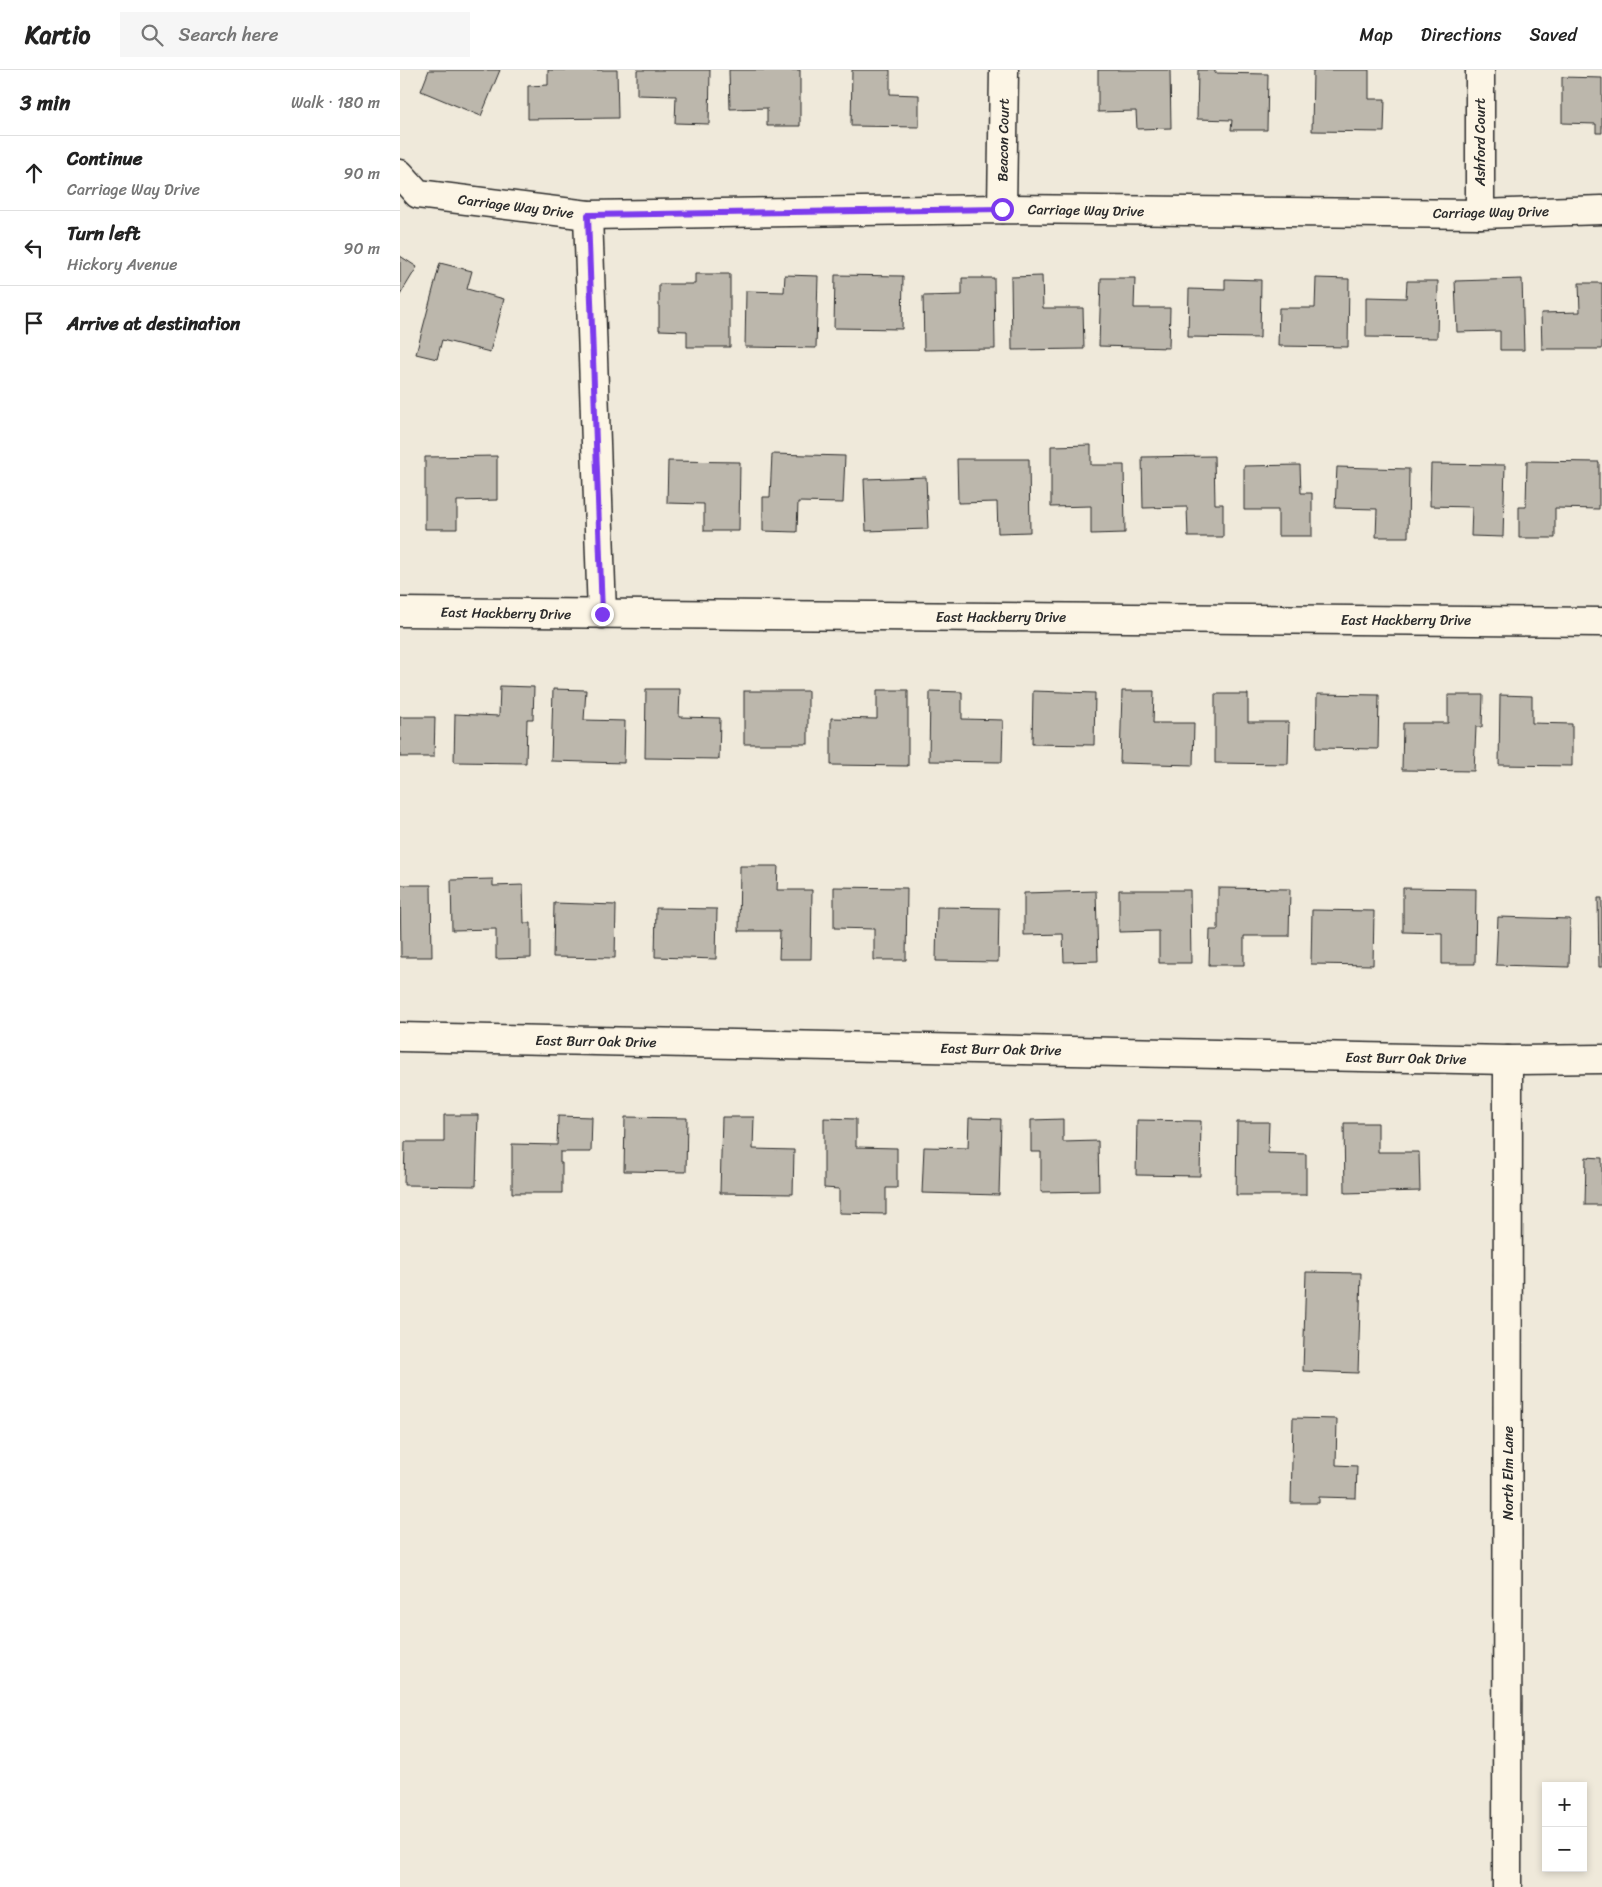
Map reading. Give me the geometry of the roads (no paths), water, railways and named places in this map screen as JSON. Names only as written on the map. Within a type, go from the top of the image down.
[{"type":"street","name":"Beacon Court","points":[[1002,209],[1004,70]]},
{"type":"street","name":"Ashford Court","points":[[1480,70],[1480,214]]},
{"type":"street","name":"Carriage Way Drive","points":[[400,174],[418,194],[588,215],[1002,209],[1480,214],[1602,210]]},
{"type":"street","points":[[588,215],[602,614]]},
{"type":"street","name":"East Hackberry Drive","points":[[400,612],[1602,622]]},
{"type":"street","name":"East Burr Oak Drive","points":[[400,1037],[1508,1060],[1602,1059]]},
{"type":"street","name":"North Elm Lane","points":[[1507,1887],[1508,1060]]}]
